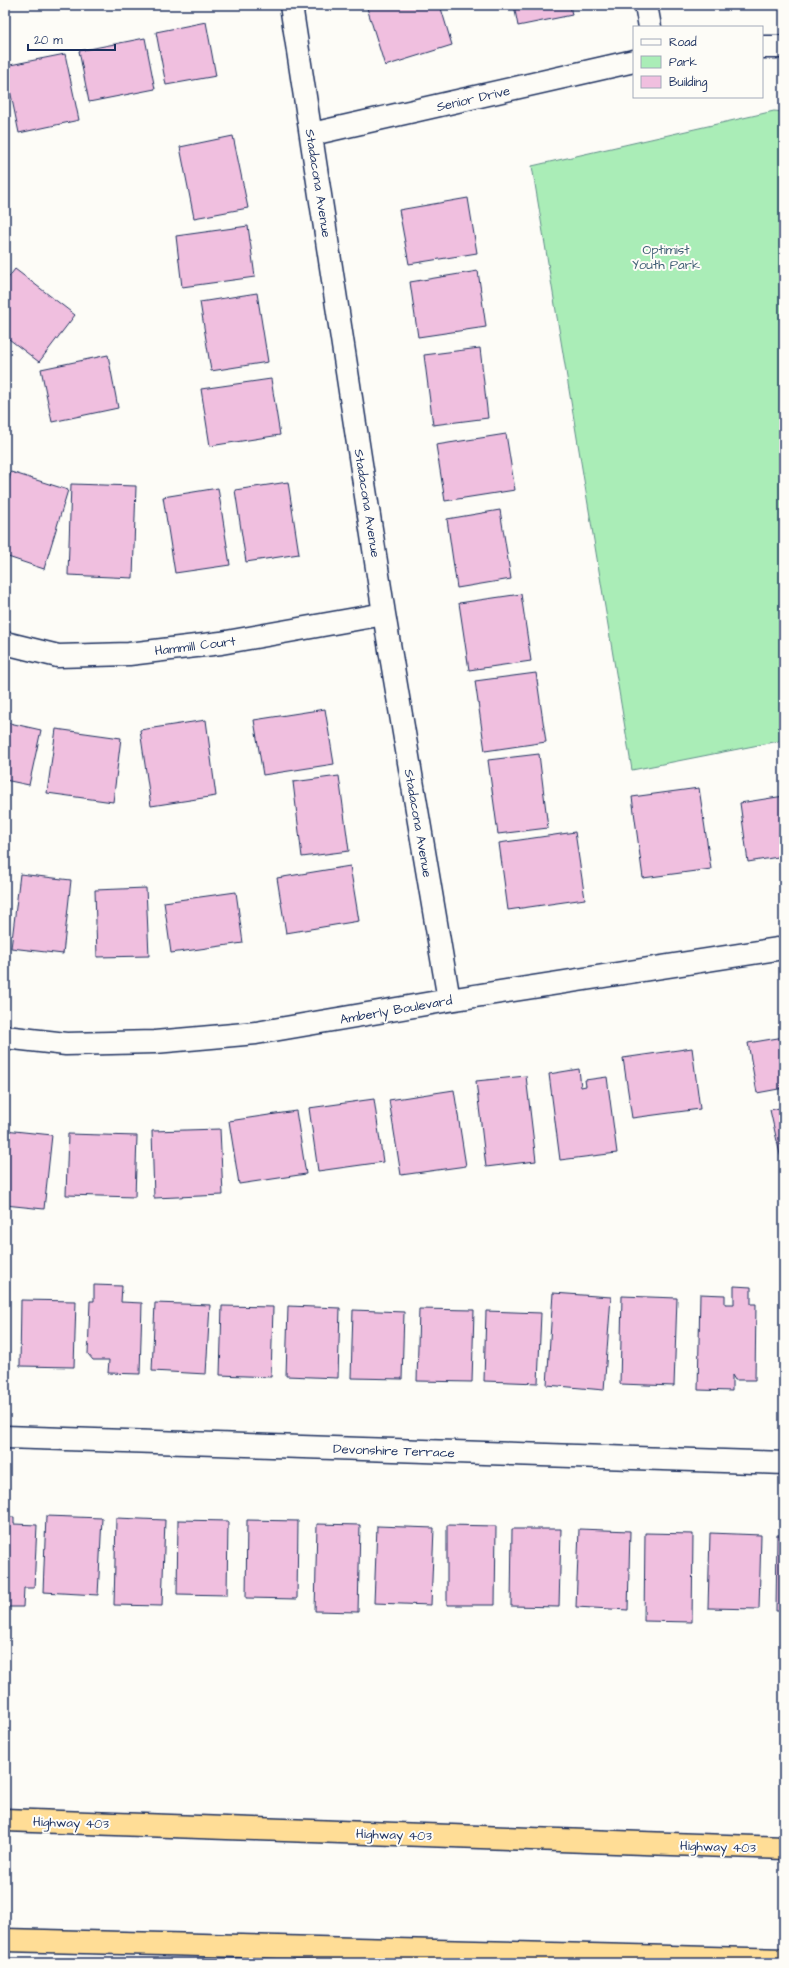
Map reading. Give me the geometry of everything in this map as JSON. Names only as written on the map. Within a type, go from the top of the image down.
[{"type":"highway","name":"Highway 403","points":[[5,1820],[784,1848]]},
{"type":"highway","points":[[5,1940],[784,1960]]},
{"type":"street","name":"Stadacona Avenue","points":[[291,5],[312,134],[384,614],[449,1000]]},
{"type":"street","points":[[646,5],[650,26]]},
{"type":"street","points":[[763,47],[784,47]]},
{"type":"street","name":"Senior Drive","points":[[312,134],[633,61]]},
{"type":"street","name":"Hammill Court","points":[[5,643],[58,656],[129,654],[221,643],[384,614]]},
{"type":"street","name":"Amberly Boulevard","points":[[5,1037],[66,1044],[155,1042],[256,1033],[449,1000],[784,948]]},
{"type":"street","name":"Devonshire Terrace","points":[[5,1437],[784,1463]]},
{"type":"green space","name":"Optimist Youth Park","points":[[774,111],[784,112],[784,740],[632,770],[532,166]]},
{"type":"building","points":[[375,5],[440,5],[452,45],[385,66],[367,8]]},
{"type":"building","points":[[514,5],[570,5],[572,15],[518,26]]},
{"type":"building","points":[[206,22],[216,76],[166,85],[156,32]]},
{"type":"building","points":[[145,38],[155,89],[89,102],[79,51]]},
{"type":"building","points":[[65,54],[79,120],[19,133],[5,66]]},
{"type":"building","points":[[233,136],[248,208],[194,218],[180,147]]},
{"type":"building","points":[[468,198],[477,253],[409,264],[399,210]]},
{"type":"building","points":[[248,226],[255,277],[182,287],[176,236]]},
{"type":"building","points":[[15,269],[75,315],[39,362],[5,336],[5,282]]},
{"type":"building","points":[[478,271],[486,327],[418,337],[410,282]]},
{"type":"building","points":[[257,293],[268,362],[211,371],[200,302]]},
{"type":"building","points":[[480,348],[488,418],[433,425],[424,355]]},
{"type":"building","points":[[108,355],[118,408],[52,422],[41,369]]},
{"type":"building","points":[[271,379],[280,435],[210,446],[201,389]]},
{"type":"building","points":[[506,434],[515,490],[445,501],[436,445]]},
{"type":"building","points":[[11,472],[68,490],[44,569],[5,556],[5,493]]},
{"type":"building","points":[[288,482],[299,554],[246,562],[235,490]]},
{"type":"building","points":[[71,484],[136,486],[133,578],[68,575]]},
{"type":"building","points":[[218,488],[230,565],[175,573],[163,497]]},
{"type":"building","points":[[500,510],[511,579],[457,588],[447,519]]},
{"type":"building","points":[[521,594],[531,661],[469,670],[459,603]]},
{"type":"building","points":[[536,673],[546,742],[485,751],[475,681]]},
{"type":"building","points":[[325,709],[334,764],[263,775],[254,720]]},
{"type":"building","points":[[206,720],[216,796],[151,806],[140,730]]},
{"type":"building","points":[[5,722],[41,730],[29,785],[5,780]]},
{"type":"building","points":[[56,729],[121,738],[113,802],[47,793]]},
{"type":"building","points":[[539,754],[548,828],[498,834],[488,760]]},
{"type":"building","points":[[339,776],[349,851],[302,857],[293,782]]},
{"type":"building","points":[[699,788],[711,869],[643,878],[632,797]]},
{"type":"building","points":[[784,796],[784,856],[748,862],[740,803]]},
{"type":"building","points":[[575,832],[585,899],[508,910],[499,843]]},
{"type":"building","points":[[350,866],[359,921],[286,933],[277,878]]},
{"type":"building","points":[[20,874],[71,880],[63,954],[11,948]]},
{"type":"building","points":[[146,888],[149,956],[97,957],[95,890]]},
{"type":"building","points":[[236,892],[243,943],[171,953],[164,902]]},
{"type":"building","points":[[784,1037],[784,1088],[757,1093],[748,1043]]},
{"type":"building","points":[[692,1048],[700,1109],[632,1118],[623,1058]]},
{"type":"building","points":[[579,1069],[581,1087],[586,1086],[585,1080],[607,1077],[617,1153],[560,1160],[549,1074]]},
{"type":"building","points":[[526,1076],[536,1161],[486,1167],[476,1081]]},
{"type":"building","points":[[454,1090],[466,1166],[401,1175],[389,1100]]},
{"type":"building","points":[[374,1099],[383,1162],[318,1171],[309,1108]]},
{"type":"building","points":[[784,1107],[784,1172],[770,1110]]},
{"type":"building","points":[[296,1111],[306,1174],[239,1184],[229,1121]]},
{"type":"building","points":[[220,1129],[223,1195],[154,1198],[152,1131]]},
{"type":"building","points":[[5,1130],[52,1135],[44,1209],[5,1205]]},
{"type":"building","points":[[68,1134],[137,1136],[135,1197],[66,1195]]},
{"type":"building","points":[[94,1285],[122,1286],[121,1302],[142,1303],[140,1374],[108,1373],[109,1360],[93,1360],[88,1354],[90,1301],[94,1301]]},
{"type":"building","points":[[734,1286],[751,1287],[751,1304],[756,1304],[755,1380],[735,1380],[732,1375],[732,1391],[698,1390],[700,1294],[725,1295],[725,1304],[734,1304]]},
{"type":"building","points":[[553,1293],[611,1297],[604,1390],[547,1385]]},
{"type":"building","points":[[622,1296],[677,1298],[674,1386],[620,1384]]},
{"type":"building","points":[[5,1300],[7,1300],[5,1366]]},
{"type":"building","points":[[21,1300],[76,1301],[74,1367],[20,1366]]},
{"type":"building","points":[[155,1303],[210,1305],[206,1374],[152,1371]]},
{"type":"building","points":[[222,1306],[273,1307],[271,1377],[220,1375]]},
{"type":"building","points":[[288,1306],[340,1308],[338,1378],[286,1376]]},
{"type":"building","points":[[419,1309],[474,1310],[472,1382],[417,1381]]},
{"type":"building","points":[[353,1310],[404,1312],[402,1379],[351,1378]]},
{"type":"building","points":[[486,1311],[541,1313],[538,1383],[484,1381]]},
{"type":"building","points":[[46,1516],[102,1518],[98,1595],[43,1592]]},
{"type":"building","points":[[5,1517],[14,1517],[14,1524],[37,1525],[34,1588],[24,1588],[23,1607],[5,1607]]},
{"type":"building","points":[[116,1518],[165,1520],[162,1606],[114,1605]]},
{"type":"building","points":[[178,1520],[228,1521],[227,1595],[177,1594]]},
{"type":"building","points":[[247,1520],[298,1521],[297,1599],[246,1598]]},
{"type":"building","points":[[317,1524],[360,1525],[358,1612],[315,1611]]},
{"type":"building","points":[[447,1525],[496,1526],[495,1605],[447,1605]]},
{"type":"building","points":[[377,1526],[434,1528],[431,1605],[374,1603]]},
{"type":"building","points":[[512,1529],[561,1529],[559,1607],[511,1606]]},
{"type":"building","points":[[579,1529],[630,1531],[628,1610],[576,1607]]},
{"type":"building","points":[[645,1533],[693,1534],[692,1622],[644,1621]]},
{"type":"building","points":[[710,1533],[761,1535],[759,1609],[708,1608]]},
{"type":"building","points":[[777,1535],[784,1535],[784,1611],[776,1611]]}]
